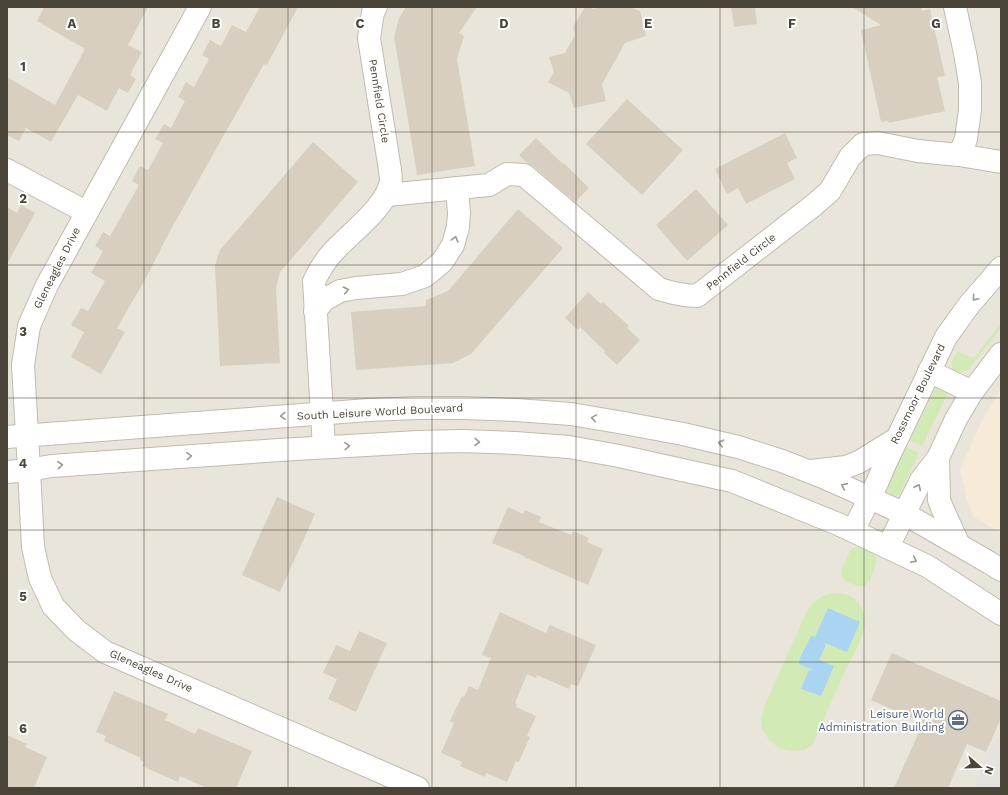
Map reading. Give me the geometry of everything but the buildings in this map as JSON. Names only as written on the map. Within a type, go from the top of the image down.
[{"type":"street","name":"Gleneagles Drive","points":[[200,7],[86,212],[47,285],[29,326],[23,365],[17,436],[29,470],[33,548],[40,578],[53,606],[76,630],[105,652],[418,788]]},
{"type":"street","name":"Pennfield Circle","points":[[324,448],[314,281],[332,252],[380,206],[387,195],[391,184],[369,38],[373,12],[376,7]]},
{"type":"street","points":[[956,7],[970,83],[970,110],[966,139],[959,155]]},
{"type":"street","name":"Pennfield Circle","points":[[387,195],[489,185],[507,174],[524,175],[659,289],[674,294],[697,296],[830,191],[850,157],[863,144],[878,143],[918,151],[959,155],[1001,162]]},
{"type":"street","points":[[7,170],[86,212]]},
{"type":"street","points":[[315,311],[324,300],[340,291],[402,284],[425,276],[442,262],[453,245],[458,227],[458,188]]},
{"type":"street","name":"Rossmoor Boulevard","points":[[853,531],[946,337],[969,305],[1001,268]]},
{"type":"street","points":[[888,547],[921,480],[938,458],[956,419],[972,392],[1001,354]]},
{"type":"street","points":[[929,371],[972,392]]},
{"type":"street","name":"South Leisure World Boulevard","points":[[17,436],[322,413],[409,408],[464,408],[571,414],[676,432],[738,447],[782,461],[905,514],[1001,570]]},
{"type":"street","points":[[808,471],[846,467],[859,462],[896,440]]},
{"type":"street","points":[[7,472],[74,464],[418,442],[463,441],[568,447],[619,456],[732,481],[853,531],[928,566],[1001,614]]},
{"type":"street","points":[[938,458],[939,500],[959,545]]},
{"type":"shaded area","points":[[7,7],[1001,7],[1001,390],[982,421],[961,469],[973,516],[1001,533],[1001,788],[7,788]]},
{"type":"shaded area","points":[[1001,390],[1001,533],[973,516],[967,501],[960,469],[982,421]]},
{"type":"shaded area","points":[[1001,731],[1001,788],[973,788]]},
{"type":"green space","points":[[1001,323],[1001,328],[969,369],[960,372],[952,368],[952,361],[957,352],[974,358]]},
{"type":"green space","points":[[937,385],[948,390],[948,393],[922,446],[910,441]]},
{"type":"green space","points":[[906,447],[919,453],[899,495],[892,496],[887,490],[887,487]]},
{"type":"green space","points":[[856,547],[865,549],[876,557],[877,560],[870,580],[864,587],[846,581],[841,572],[848,554]]},
{"type":"green space","points":[[834,593],[850,596],[860,605],[865,619],[862,635],[813,744],[805,750],[793,751],[780,749],[769,740],[762,729],[761,718],[765,705],[808,609],[817,599]]},
{"type":"water","points":[[828,608],[860,622],[847,652],[825,643],[825,647],[819,660],[834,666],[821,696],[801,689],[809,670],[813,670],[799,664],[800,658],[811,636],[815,637]]},
{"type":"place","name":"Leisure World Administration Building","points":[[958,720]]}]
